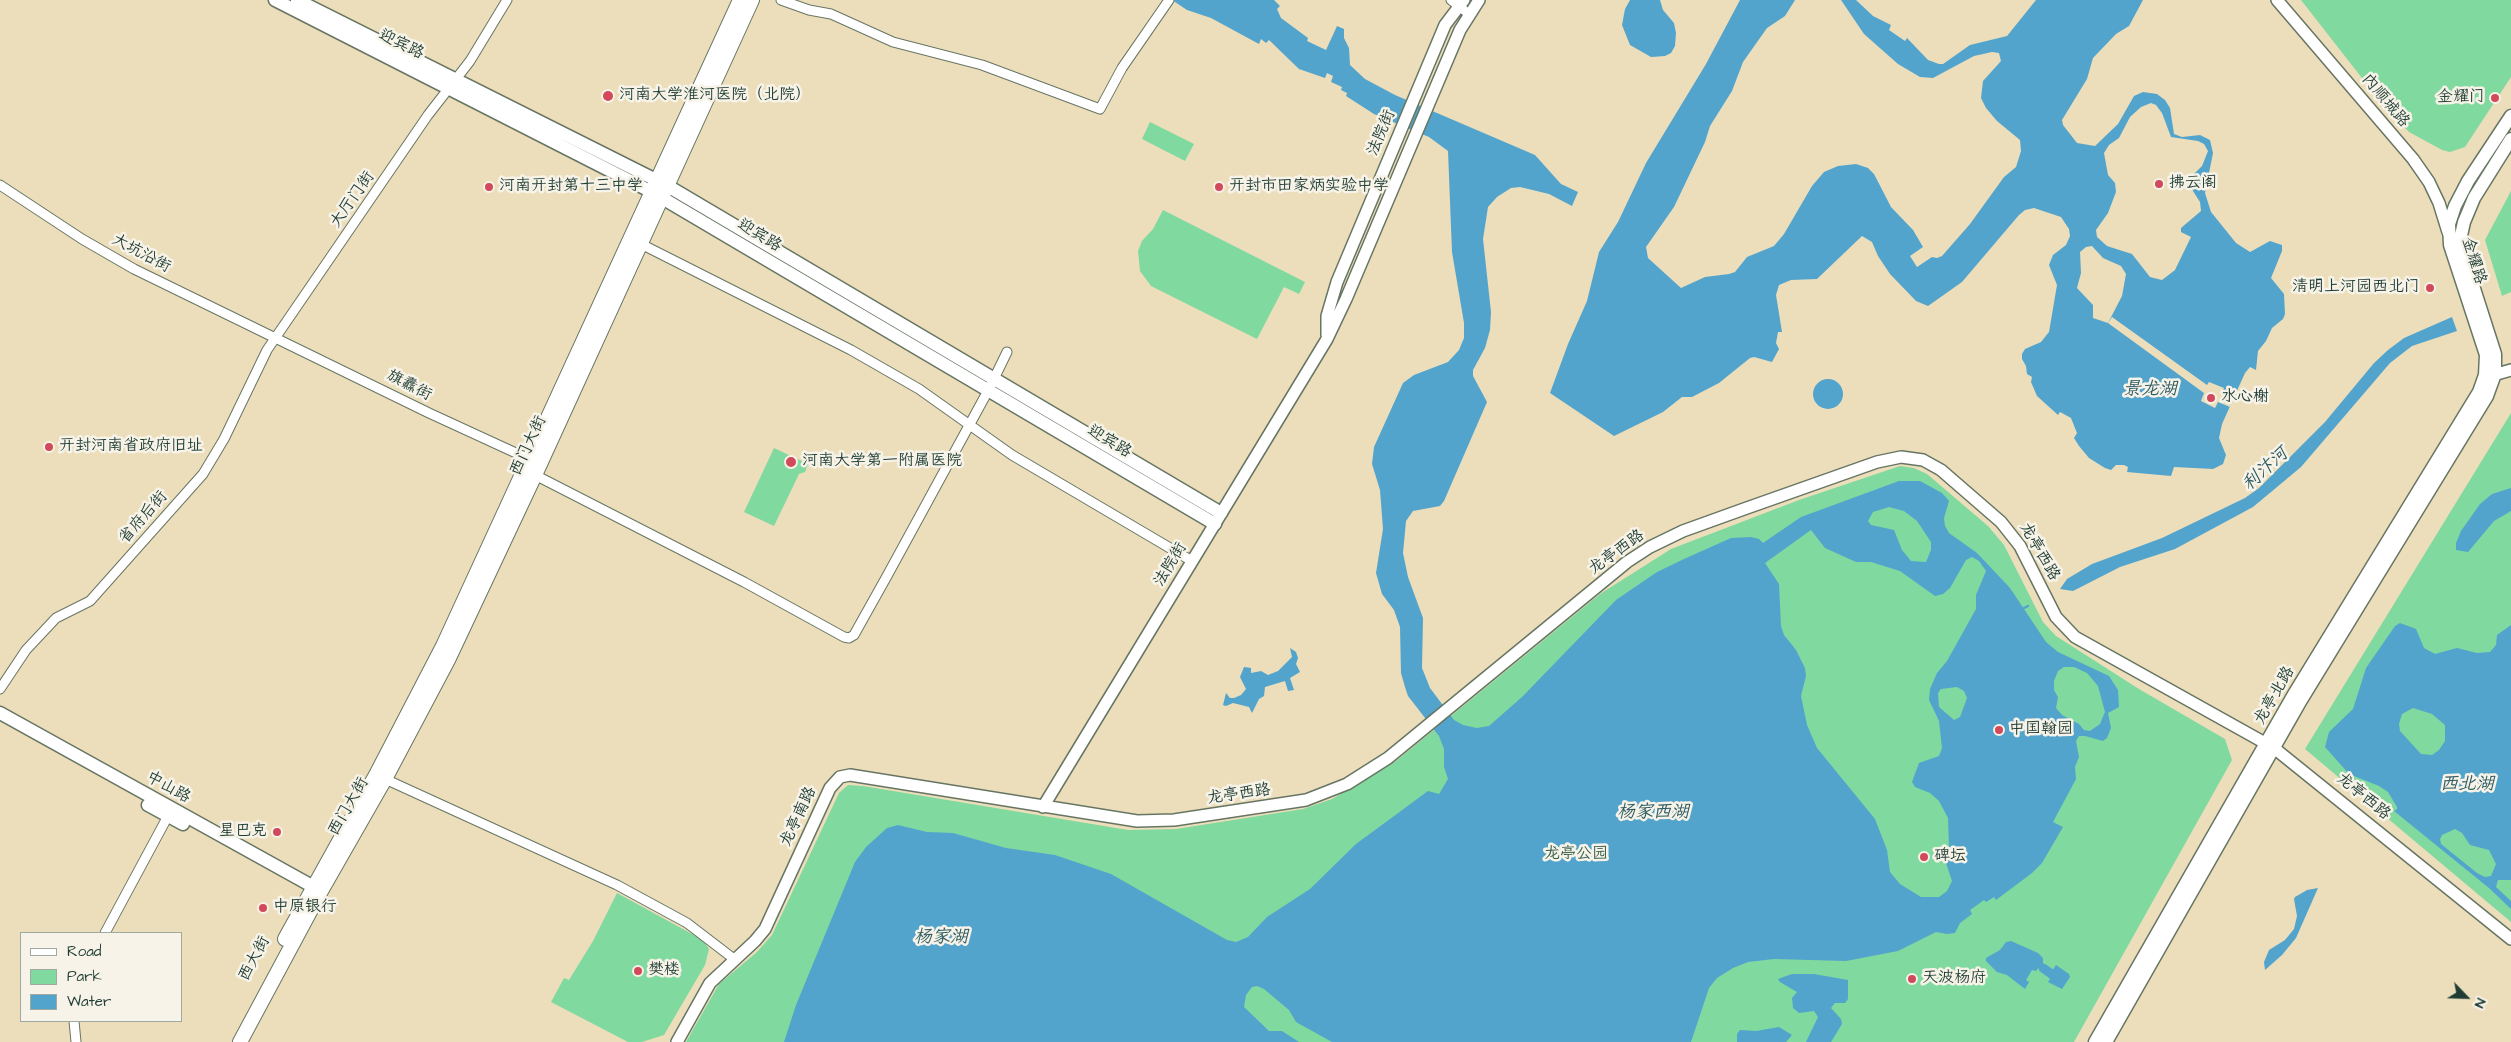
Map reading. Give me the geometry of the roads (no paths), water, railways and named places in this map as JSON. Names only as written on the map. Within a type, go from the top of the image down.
[{"type":"main road","name":"迎宾路","points":[[275,0],[454,83]]},
{"type":"main road","name":"迎宾路","points":[[296,0],[659,189],[992,384],[1221,512]]},
{"type":"main road","name":"西门大街","points":[[315,892],[385,779],[448,660],[641,244],[659,189],[740,0]]},
{"type":"main road","name":"西门大街","points":[[315,892],[417,698],[475,580],[529,459],[752,0]]},
{"type":"main road","name":"金耀路","points":[[2488,374],[2486,355],[2449,236],[2449,224],[2462,192],[2511,116]]},
{"type":"main road","name":"金耀路","points":[[2488,374],[2495,354],[2460,240],[2464,222],[2474,198],[2511,139]]},
{"type":"main road","name":"龙亭北路","points":[[2095,1042],[2270,746],[2482,405],[2488,374]]},
{"type":"main road","name":"迎宾路","points":[[992,384],[1214,524]]},
{"type":"main road","name":"中山路","points":[[0,713],[315,892]]},
{"type":"main road","name":"中山路","points":[[0,722],[168,816],[315,892]]},
{"type":"main road","name":"龙亭北路","points":[[2106,1042],[2270,746]]},
{"type":"main road","name":"西大街","points":[[230,1042],[315,892]]},
{"type":"main road","name":"西大街","points":[[240,1042],[315,892]]},
{"type":"street","name":"大厅门街","points":[[275,338],[428,115],[470,61],[506,0]]},
{"type":"street","points":[[781,0],[808,10],[831,14],[894,42],[982,65],[1100,109],[1122,68],[1169,0]]},
{"type":"street","name":"法院街","points":[[1043,807],[1327,339],[1346,299],[1434,90],[1469,14],[1479,0]]},
{"type":"street","name":"内顺城路","points":[[2277,0],[2413,160],[2429,182],[2440,204],[2449,236]]},
{"type":"street","points":[[1458,2],[1469,14]]},
{"type":"street","name":"法院街","points":[[1327,339],[1327,316],[1330,300],[1445,26],[1458,2]]},
{"type":"street","name":"大坑沿街","points":[[0,186],[82,239],[134,269],[275,338]]},
{"type":"street","points":[[641,244],[851,350],[919,389],[1012,455],[1192,561]]},
{"type":"street","name":"旗纛街","points":[[275,338],[529,459]]},
{"type":"street","name":"省府后街","points":[[0,689],[26,650],[56,618],[90,601],[203,474],[224,440],[263,356],[275,338]]},
{"type":"street","points":[[535,475],[849,638],[854,635],[859,626],[992,384],[1007,352]]},
{"type":"street","points":[[2488,374],[2511,370]]},
{"type":"street","name":"龙亭西路","points":[[1043,807],[1116,819],[1152,822],[1287,804],[1306,800],[1347,784],[1388,758],[1627,562],[1650,547],[1692,528],[1877,462],[1908,457],[1923,460],[1941,470],[2001,522],[2020,546],[2056,617],[2075,637],[2270,746],[2511,939]]},
{"type":"street","name":"龙亭南路","points":[[676,1042],[710,984],[765,929],[830,788],[840,776],[850,776],[1043,807]]},
{"type":"street","points":[[385,779],[618,885],[686,923],[734,959]]},
{"type":"street","points":[[107,932],[168,816]]},
{"type":"street","points":[[74,1022],[76,1042]]},
{"type":"water","name":"杨家西湖","points":[[1172,0],[1274,0],[1280,6],[1277,9],[1281,18],[1308,38],[1307,41],[1326,50],[1337,26],[1344,29],[1344,38],[1349,48],[1350,65],[1365,79],[1395,95],[1535,155],[1561,184],[1578,192],[1572,206],[1549,194],[1520,187],[1511,188],[1497,197],[1488,207],[1483,239],[1491,312],[1490,330],[1485,348],[1473,370],[1473,376],[1487,402],[1444,501],[1440,506],[1413,511],[1406,521],[1403,553],[1408,577],[1423,618],[1422,668],[1430,688],[1454,720],[1463,725],[1477,728],[1489,726],[1522,697],[1616,600],[1657,572],[1731,538],[1751,537],[1759,539],[1763,543],[1801,517],[1899,481],[1920,481],[1942,493],[1949,501],[1944,518],[1945,526],[1949,533],[1977,553],[2010,588],[2046,642],[2058,652],[2109,676],[2118,690],[2119,707],[2108,713],[2111,728],[2107,738],[2103,741],[2079,736],[2076,741],[2079,757],[2075,767],[2076,779],[2053,822],[2063,827],[2042,863],[2032,873],[1996,900],[1994,897],[1986,902],[1984,900],[1970,910],[1972,914],[1960,923],[1955,933],[1936,932],[1898,951],[1846,961],[1774,959],[1748,962],[1733,968],[1717,978],[1709,988],[1691,1042],[1332,1042],[1296,1022],[1289,1010],[1264,989],[1257,986],[1252,987],[1246,995],[1244,1007],[1269,1031],[1282,1031],[1299,1042],[784,1042],[796,1005],[855,862],[866,847],[887,828],[898,825],[927,832],[953,833],[1006,848],[1055,855],[1111,874],[1227,940],[1236,942],[1248,937],[1267,917],[1310,889],[1356,844],[1428,791],[1439,794],[1448,779],[1444,767],[1444,749],[1439,736],[1408,696],[1401,673],[1400,627],[1394,610],[1382,594],[1376,573],[1383,529],[1380,490],[1372,464],[1374,447],[1403,383],[1414,375],[1448,362],[1459,350],[1464,338],[1464,323],[1452,252],[1448,151],[1429,137],[1374,114],[1346,96],[1347,93],[1341,90],[1342,87],[1331,82],[1333,76],[1327,73],[1325,78],[1299,69],[1269,40],[1266,43],[1261,39],[1259,44],[1211,18],[1187,10]],"holes":[[[1889,507],[1904,511],[1917,521],[1931,542],[1931,550],[1926,562],[1911,561],[1902,550],[1894,530],[1871,525],[1868,521],[1873,512]],[[1811,530],[1825,548],[1856,562],[1871,562],[1900,571],[1935,596],[1943,594],[1950,588],[1966,560],[1972,557],[1979,561],[1986,571],[1976,595],[1976,609],[1947,661],[1937,673],[1930,689],[1929,700],[1939,721],[1942,748],[1939,756],[1919,763],[1912,782],[1915,787],[1930,793],[1939,801],[1948,818],[1949,847],[1946,863],[1952,881],[1947,891],[1939,897],[1921,897],[1900,884],[1890,872],[1887,850],[1875,819],[1817,748],[1807,725],[1801,696],[1806,676],[1805,668],[1796,650],[1784,635],[1781,626],[1779,584],[1765,563]],[[2064,667],[2074,667],[2087,673],[2098,686],[2105,712],[2100,724],[2090,731],[2084,730],[2079,724],[2062,715],[2056,708],[2058,697],[2054,690],[2054,681],[2058,671]],[[1957,687],[1964,691],[1967,698],[1960,717],[1954,720],[1939,707],[1938,693],[1941,689]]]},
{"type":"water","points":[[1630,0],[1660,0],[1663,10],[1674,23],[1676,33],[1675,46],[1671,53],[1665,56],[1651,57],[1630,45],[1622,25],[1625,9]]},
{"type":"water","name":"景龙湖","points":[[1740,0],[1795,0],[1785,16],[1767,28],[1743,62],[1732,91],[1710,126],[1705,142],[1674,207],[1646,247],[1648,258],[1681,288],[1705,277],[1735,272],[1747,257],[1774,246],[1784,234],[1812,186],[1824,172],[1838,166],[1856,164],[1868,168],[1874,174],[1891,207],[1913,230],[1923,247],[1910,256],[1917,267],[1932,257],[1942,256],[1970,224],[2004,177],[2016,167],[2021,151],[2020,140],[1997,121],[1986,108],[1981,98],[1983,81],[2001,61],[1999,53],[1992,52],[1974,56],[1933,78],[1920,77],[1898,64],[1864,34],[1841,0],[1856,0],[1873,16],[1891,25],[1889,30],[1905,41],[1907,38],[1928,60],[1943,64],[1970,45],[2007,36],[2036,0],[2143,0],[2129,26],[2116,34],[2093,58],[2087,79],[2062,120],[2063,125],[2077,143],[2095,146],[2118,124],[2134,96],[2143,92],[2157,94],[2165,100],[2170,108],[2174,134],[2182,137],[2200,135],[2210,140],[2213,153],[2205,193],[2211,212],[2236,243],[2250,252],[2270,241],[2282,245],[2282,251],[2271,278],[2284,294],[2285,314],[2283,319],[2272,328],[2266,341],[2258,351],[2256,370],[2250,367],[2245,373],[2222,424],[2219,438],[2226,455],[2223,464],[2213,469],[2174,467],[2171,476],[2127,472],[2128,467],[2124,465],[2116,465],[2111,470],[2105,468],[2089,458],[2079,446],[2074,438],[2077,433],[2071,418],[2060,412],[2058,415],[2037,396],[2031,382],[2032,377],[2027,374],[2022,354],[2025,349],[2041,342],[2049,332],[2057,285],[2049,265],[2053,255],[2066,245],[2070,236],[2069,229],[2061,217],[2034,208],[2025,210],[2019,215],[1962,282],[1928,306],[1916,301],[1890,274],[1878,256],[1872,242],[1862,236],[1817,279],[1791,280],[1779,285],[1776,295],[1782,332],[1778,332],[1776,343],[1779,349],[1772,362],[1754,357],[1750,358],[1719,383],[1692,397],[1682,397],[1663,412],[1614,436],[1550,393],[1568,344],[1587,301],[1599,252],[1618,222],[1646,163],[1706,64]],"holes":[[[2151,103],[2156,105],[2162,113],[2171,137],[2198,141],[2204,144],[2208,151],[2202,166],[2194,174],[2191,183],[2193,191],[2200,202],[2201,211],[2181,228],[2181,232],[2191,237],[2175,270],[2162,280],[2150,277],[2132,254],[2107,246],[2097,237],[2096,230],[2108,213],[2116,192],[2115,183],[2108,175],[2104,153],[2109,145],[2119,138],[2130,117],[2141,107]],[[2092,246],[2103,258],[2121,266],[2126,274],[2122,296],[2108,323],[2093,318],[2093,305],[2077,288],[2081,273],[2080,252],[2086,247]]]},
{"type":"water","points":[[2452,317],[2457,331],[2412,346],[2390,363],[2301,467],[2253,507],[2175,549],[2120,567],[2073,591],[2060,589],[2067,579],[2092,564],[2162,538],[2245,498],[2259,488],[2325,422],[2374,363],[2388,350],[2404,338]]},
{"type":"water","points":[[1828,379],[1834,380],[1842,388],[1842,400],[1834,408],[1828,409],[1822,408],[1814,400],[1813,394],[1814,388],[1822,380]]},
{"type":"water","points":[[2511,488],[2511,511],[2494,521],[2468,552],[2456,550],[2456,543],[2461,531],[2480,504],[2492,494]]},
{"type":"water","name":"西北湖","points":[[2400,623],[2416,629],[2424,648],[2435,654],[2457,648],[2477,653],[2490,652],[2496,645],[2497,635],[2511,625],[2511,880],[2498,880],[2496,887],[2511,901],[2511,909],[2489,888],[2394,811],[2397,807],[2388,792],[2379,786],[2349,774],[2325,747],[2329,732],[2353,709],[2366,668],[2395,626]],"holes":[[[2413,708],[2432,714],[2445,725],[2445,741],[2439,750],[2432,755],[2421,754],[2400,731],[2399,724],[2402,714]],[[2455,829],[2462,833],[2470,845],[2489,850],[2496,864],[2491,876],[2485,877],[2477,873],[2441,844],[2440,839],[2442,835]]]},
{"type":"water","points":[[1290,648],[1296,652],[1298,658],[1296,664],[1300,672],[1290,678],[1294,690],[1288,691],[1285,681],[1265,687],[1264,696],[1259,699],[1252,713],[1249,707],[1233,703],[1226,706],[1223,705],[1226,693],[1230,698],[1234,698],[1241,695],[1246,689],[1240,677],[1244,667],[1251,668],[1251,673],[1261,671],[1268,675],[1278,671],[1292,657]]},
{"type":"water","points":[[2318,888],[2296,938],[2282,955],[2265,970],[2264,962],[2269,950],[2285,940],[2294,929],[2297,916],[2295,897],[2307,890]]},
{"type":"water","points":[[2011,941],[2038,953],[2043,958],[2043,968],[2039,967],[2036,971],[2032,970],[2026,980],[2029,982],[2025,989],[2007,975],[1997,972],[1986,961],[1986,958],[2000,950],[2006,942]]},
{"type":"water","points":[[2056,965],[2069,974],[2070,977],[2062,989],[2048,982],[2050,979],[2048,977]]},
{"type":"water","points":[[1792,974],[1814,974],[1848,980],[1848,999],[1845,1003],[1835,1003],[1831,1008],[1841,1019],[1842,1024],[1831,1042],[1806,1042],[1818,1017],[1814,1011],[1799,1013],[1793,1008],[1792,998],[1797,992],[1778,979]]},
{"type":"water","points":[[1779,1027],[1792,1035],[1786,1042],[1737,1042],[1737,1034],[1740,1030],[1756,1031]]},
{"type":"waterway","points":[[2024,608],[2028,606]]},
{"type":"waterway","points":[[2043,968],[2050,973]]},
{"type":"place","name":"河南大学淮河医院（北院）","points":[[608,96]]},
{"type":"place","name":"金耀门","points":[[2495,98]]},
{"type":"place","name":"拂云阁","points":[[2159,184]]},
{"type":"place","name":"河南开封第十三中学","points":[[489,187]]},
{"type":"place","name":"开封市田家炳实验中学","points":[[1219,187]]},
{"type":"place","name":"清明上河园西北门","points":[[2430,288]]},
{"type":"place","name":"水心榭","points":[[2211,398]]},
{"type":"place","name":"开封河南省政府旧址","points":[[49,447]]},
{"type":"place","name":"河南大学第一附属医院","points":[[791,462]]},
{"type":"place","name":"中国翰园","points":[[1999,730]]},
{"type":"place","name":"星巴克","points":[[277,832]]},
{"type":"place","name":"碑坛","points":[[1924,857]]},
{"type":"place","name":"中原银行","points":[[263,908]]},
{"type":"place","name":"樊楼","points":[[638,971]]},
{"type":"place","name":"天波杨府","points":[[1912,979]]},
{"type":"water label","name":"利汴河","points":[[2266,470]]},
{"type":"water label","name":"杨家湖","points":[[941,938]]},
{"type":"park label","name":"龙亭公园","points":[[1576,855]]}]
